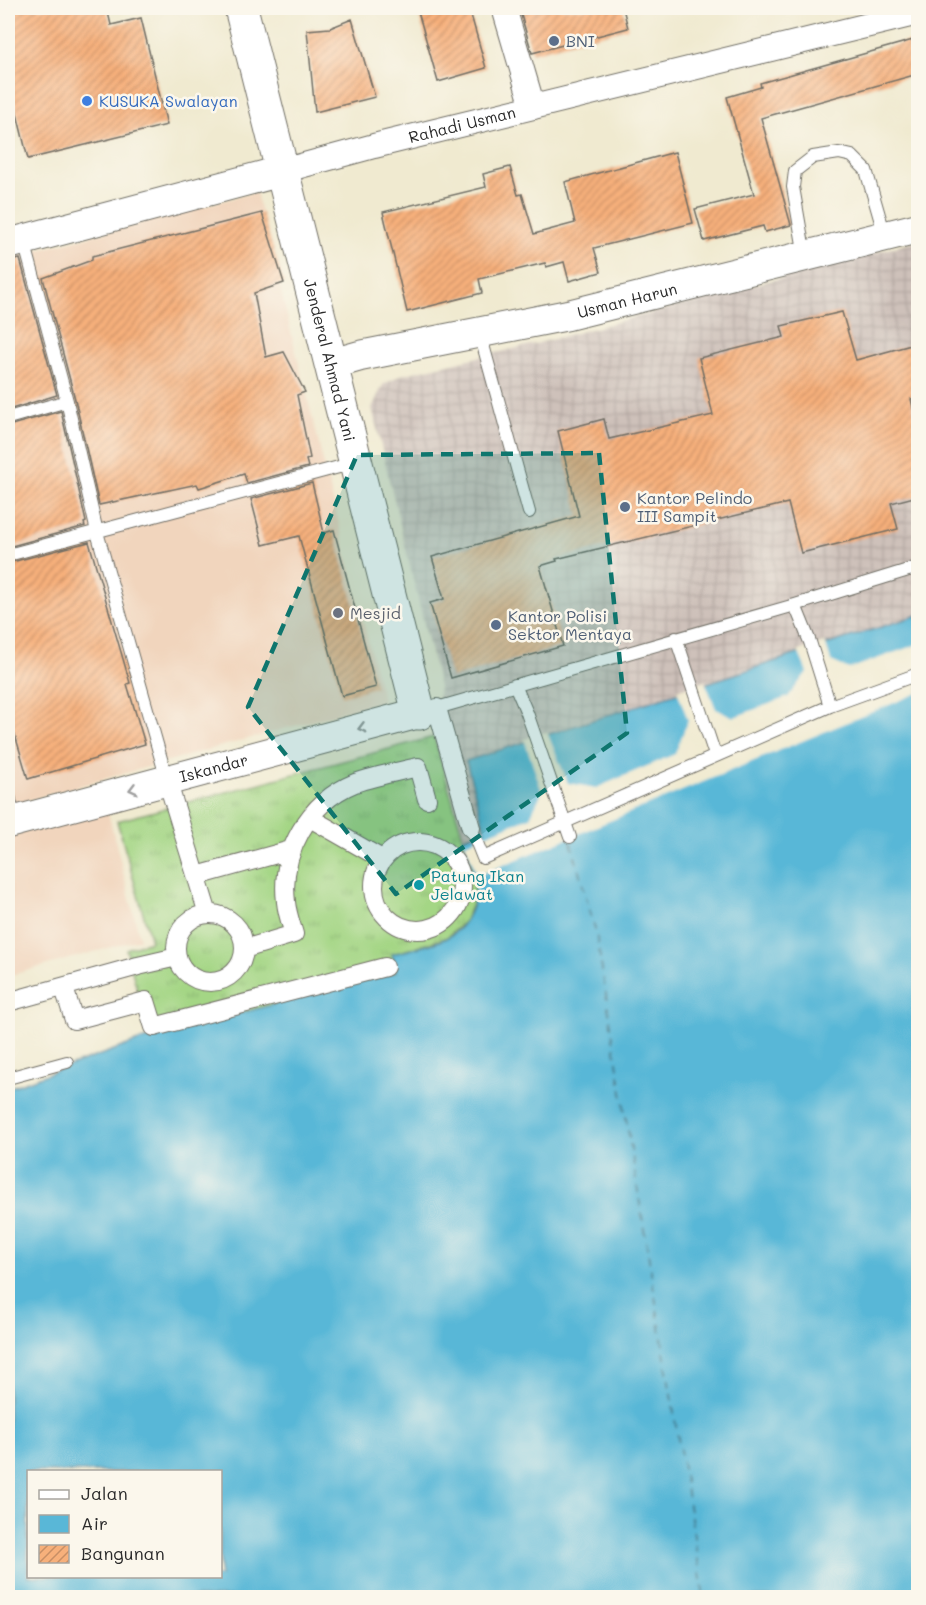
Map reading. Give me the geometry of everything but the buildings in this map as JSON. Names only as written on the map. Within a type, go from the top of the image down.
[{"type":"highway","name":"Jenderal Ahmad Yani","points":[[241,8],[356,463],[428,710]]},
{"type":"street","points":[[504,8],[533,107]]},
{"type":"street","name":"Rahadi Usman","points":[[16,242],[374,146],[918,13]]},
{"type":"street","name":"Usman Harun","points":[[332,364],[360,356],[568,315],[918,228]]},
{"type":"street","points":[[428,710],[471,828]]},
{"type":"street","name":"Iskandar","points":[[11,822],[428,710]]},
{"type":"street","points":[[244,949],[294,934],[286,904],[285,886],[291,850],[310,818],[323,803],[355,783],[418,767],[427,799]]},
{"type":"street","points":[[167,780],[208,914]]},
{"type":"street","points":[[310,818],[382,859]]},
{"type":"street","points":[[427,842],[439,846],[457,866],[461,879],[458,905],[438,926],[424,930],[408,930],[394,924],[383,914],[376,900],[374,885],[376,870],[382,859],[402,844],[427,842]]},
{"type":"street","points":[[196,876],[291,850]]},
{"type":"street","points":[[208,914],[220,915],[238,927],[243,937],[244,949],[242,960],[236,970],[217,981],[205,982],[193,977],[184,969],[177,957],[176,945],[180,932],[188,922],[197,916],[208,914]]},
{"type":"street","points":[[8,1002],[177,957]]},
{"type":"street","points":[[64,987],[74,1020],[146,1001],[154,1027],[386,967]]},
{"type":"lane","points":[[805,256],[793,187],[795,171],[813,157],[839,153],[852,156],[866,170],[886,237]]},
{"type":"lane","points":[[16,242],[68,401],[97,532],[167,780]]},
{"type":"lane","points":[[480,334],[529,512]]},
{"type":"lane","points":[[8,418],[68,401]]},
{"type":"lane","points":[[8,555],[356,463]]},
{"type":"lane","points":[[428,710],[795,605],[918,567]]},
{"type":"lane","points":[[795,605],[810,642],[830,706]]},
{"type":"lane","points":[[676,638],[715,756]]},
{"type":"lane","points":[[471,828],[483,858],[564,820],[830,706],[918,674]]},
{"type":"lane","points":[[515,685],[570,837]]},
{"type":"lane","points":[[8,792],[11,822]]},
{"type":"lane","points":[[8,1078],[68,1062]]},
{"type":"highlighted area","points":[[599,453],[627,733],[396,894],[248,707],[357,455]]},
{"type":"shaded area","points":[[256,192],[383,701],[8,806],[8,258]]},
{"type":"shaded area","points":[[918,241],[918,693],[465,843],[436,731],[439,686],[372,408],[383,385],[401,375],[539,343]]},
{"type":"shaded area","points":[[107,808],[140,939],[8,976],[8,835]]},
{"type":"green space","points":[[434,737],[474,876],[474,900],[464,922],[446,938],[393,954],[396,972],[150,1037],[126,949],[151,941],[117,821]]},
{"type":"water","points":[[918,615],[918,1597],[8,1597],[8,1088],[150,1037],[396,972],[392,954],[446,938],[466,920],[473,904],[475,887],[462,838],[485,830],[466,761]]},
{"type":"pier","points":[[825,642],[831,661],[849,669],[918,644],[918,693],[477,876],[465,843],[530,817],[542,792],[524,739],[547,732],[568,783],[596,788],[675,754],[688,720],[677,690],[705,681],[716,709],[734,717],[788,697],[807,672],[798,651]]},
{"type":"ferry route","points":[[571,842],[596,933],[704,1598]]},
{"type":"place","name":"BNI","points":[[554,41]]},
{"type":"place","name":"KUSUKA Swalayan","points":[[87,101]]},
{"type":"place","name":"Kantor Pelindo III Sampit","points":[[625,507]]},
{"type":"place","name":"Mesjid","points":[[338,613]]},
{"type":"place","name":"Kantor Polisi Sektor Mentaya","points":[[496,625]]},
{"type":"place","name":"Patung Ikan Jelawat","points":[[419,885]]}]
